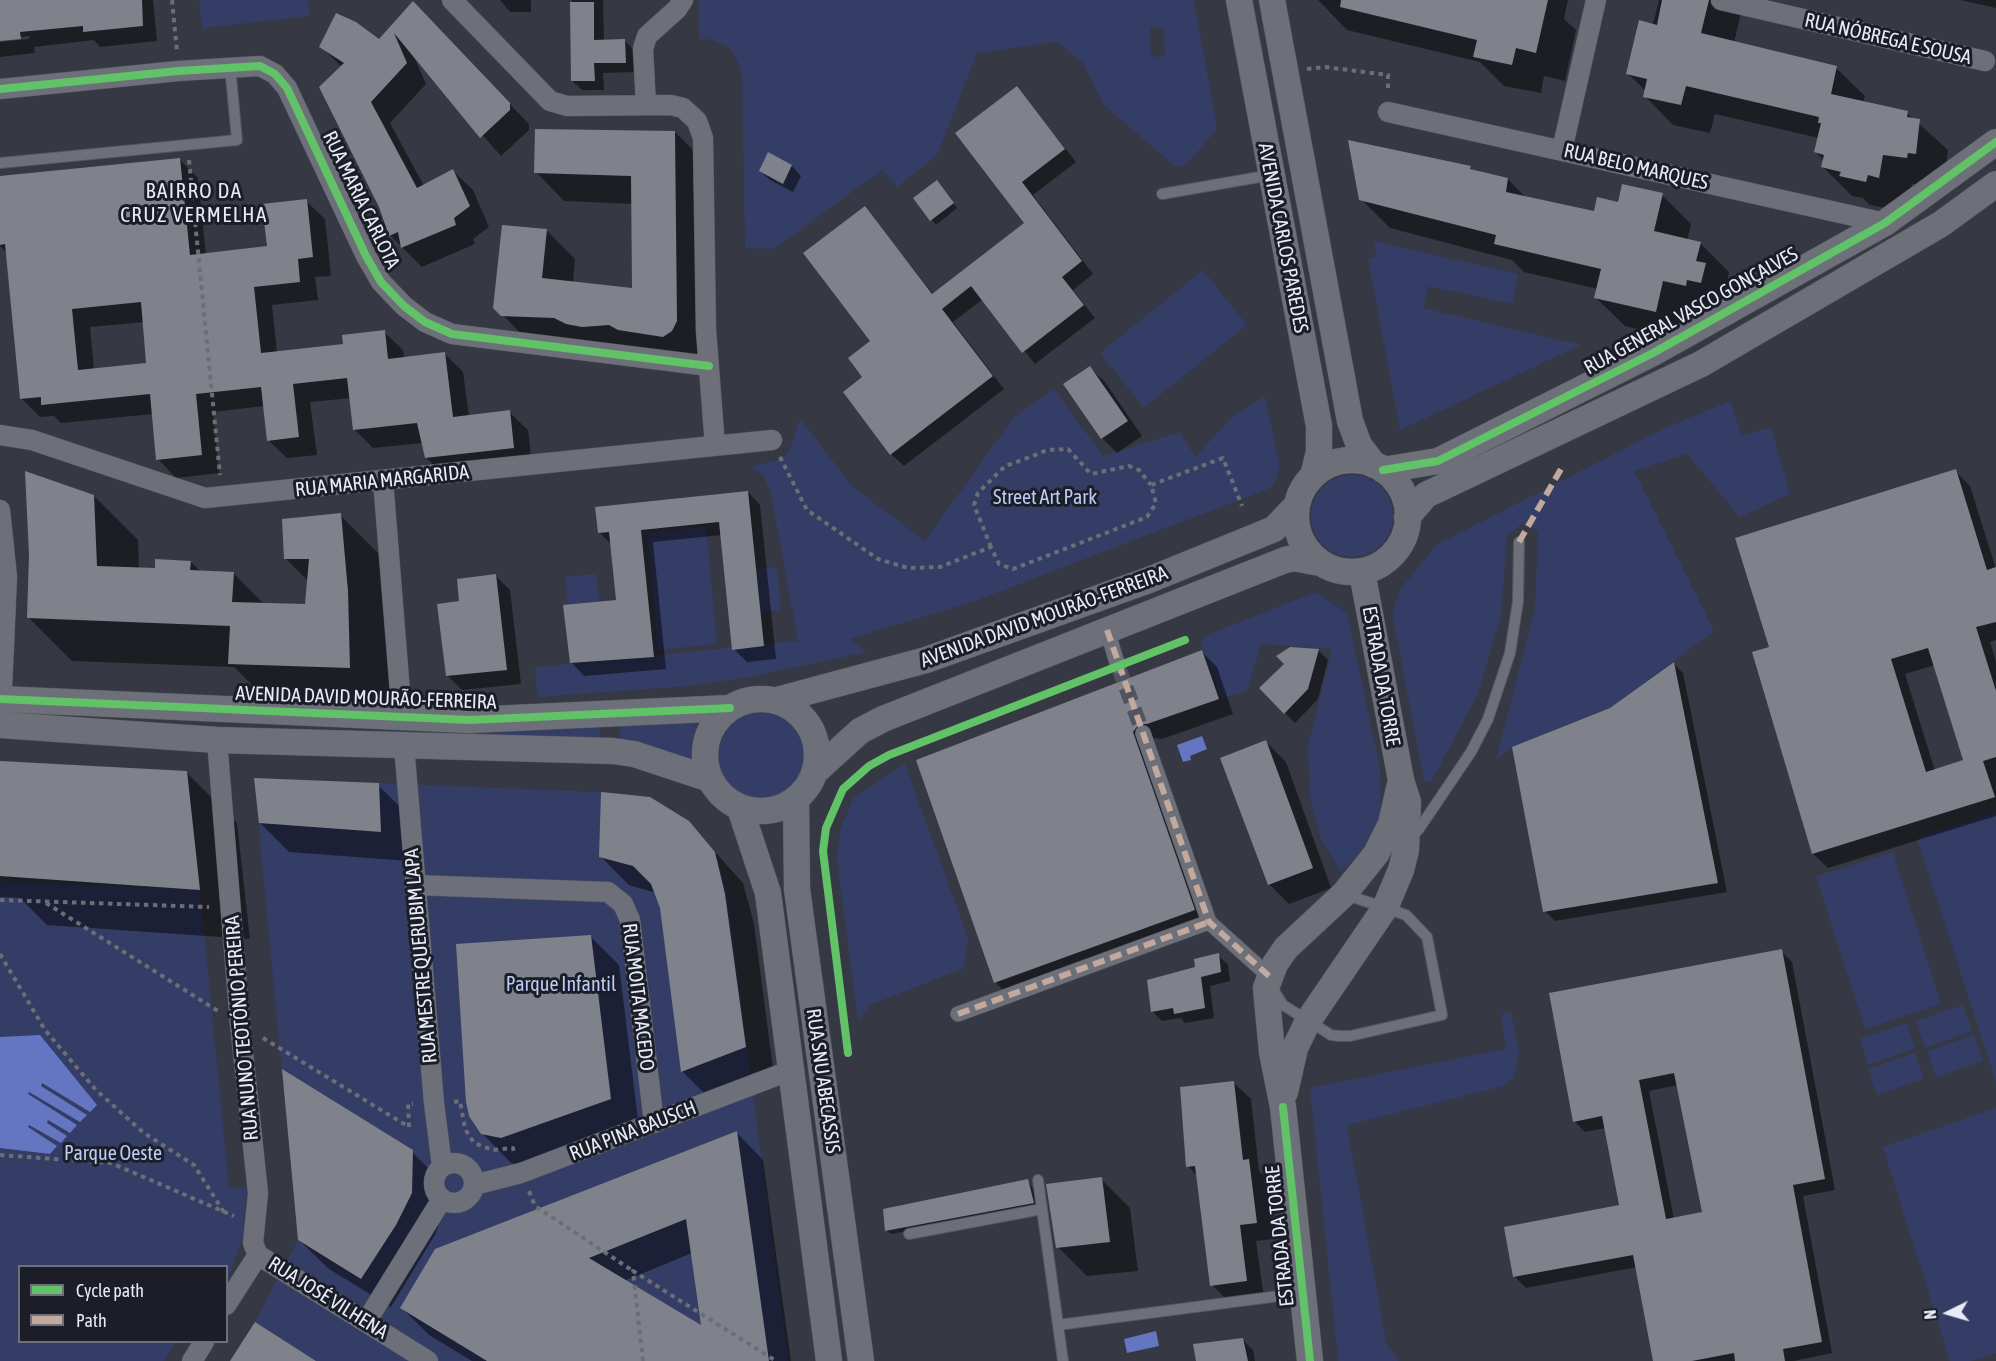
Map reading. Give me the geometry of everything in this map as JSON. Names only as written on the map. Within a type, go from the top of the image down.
[{"type":"street","points":[[452,0],[550,100],[567,106],[646,105],[683,108],[697,120],[703,138],[709,366],[715,446]]},
{"type":"street","points":[[646,105],[643,49],[647,36],[677,9],[683,0]]},
{"type":"street","name":"AVENIDA CARLOS PAREDES","points":[[1239,0],[1319,426],[1319,452],[1313,476]]},
{"type":"street","name":"AVENIDA CARLOS PAREDES","points":[[1272,0],[1350,421],[1359,444],[1378,468]]},
{"type":"street","points":[[1562,150],[1596,0]]},
{"type":"street","name":"RUA NÓBREGA E SOUSA","points":[[1721,0],[1985,61]]},
{"type":"street","name":"RUA MARIA CARLOTA","points":[[0,89],[230,66],[260,66],[275,74],[287,88],[376,273],[404,306],[425,322],[452,334],[709,366]]},
{"type":"street","name":"RUA BELO MARQUES","points":[[1388,112],[1885,223]]},
{"type":"street","name":"RUA GENERAL VASCO GONÇALVES","points":[[1378,468],[1438,461],[1653,353],[1885,223],[1996,142]]},
{"type":"street","points":[[1407,517],[1426,495],[1701,363],[1941,224],[1996,184]]},
{"type":"street","name":"RUA MARIA MARGARIDA","points":[[0,435],[32,440],[205,498],[772,440]]},
{"type":"street","points":[[1352,460],[1378,468],[1403,496],[1407,517],[1403,539],[1391,556],[1362,572],[1340,571],[1320,563],[1305,547],[1300,537],[1297,505],[1300,494],[1313,476],[1341,461],[1352,460]]},
{"type":"street","points":[[382,480],[402,717]]},
{"type":"street","name":"AVENIDA DAVID MOURÃO-FERREIRA","points":[[777,700],[926,660],[1149,580],[1274,529],[1297,505]]},
{"type":"street","points":[[0,510],[7,578],[0,725],[217,740],[613,751],[634,754],[710,779]]},
{"type":"street","name":"AVENIDA DAVID MOURÃO-FERREIRA","points":[[816,771],[860,731],[883,719],[1285,560],[1294,558],[1320,563]]},
{"type":"street","name":"ESTRADA DA TORRE","points":[[1283,1107],[1288,1071],[1295,1048],[1308,1021],[1385,908],[1401,870],[1407,841],[1408,802],[1401,780],[1362,572]]},
{"type":"street","points":[[1107,630],[1119,666]]},
{"type":"street","points":[[761,698],[777,700],[793,708],[810,728],[818,753],[816,771],[808,787],[796,800],[778,809],[759,812],[740,808],[728,801],[710,779],[705,763],[705,747],[718,718],[730,708],[744,700],[761,698]]},
{"type":"street","name":"AVENIDA DAVID MOURÃO-FERREIRA","points":[[1,699],[470,720],[730,708]]},
{"type":"street","points":[[1143,733],[1209,922],[1269,976]]},
{"type":"street","name":"RUA NUNO TEOTÓNIO PEREIRA","points":[[217,740],[240,1024],[258,1193],[253,1243],[258,1255]]},
{"type":"street","name":"RUA MESTRE QUERUBIM LAPA","points":[[404,745],[434,1103],[442,1166]]},
{"type":"street","name":"ESTRADA DA TORRE","points":[[1310,1361],[1283,1107],[1265,999],[1269,976],[1286,948],[1344,894],[1384,840],[1391,824],[1401,780]]},
{"type":"street","name":"RUA SNU ABECASSIS","points":[[796,800],[797,889],[861,1361]]},
{"type":"street","name":"RUA SNU ABECASSIS","points":[[740,808],[768,893],[789,1071],[829,1361]]},
{"type":"street","name":"RUA MOITA MACEDO","points":[[415,885],[608,892],[623,904],[630,920],[654,1123]]},
{"type":"street","points":[[958,1014],[1209,922]]},
{"type":"street","name":"RUA PINA BAUSCH","points":[[474,1185],[522,1173],[789,1071]]},
{"type":"street","points":[[455,1162],[467,1167],[474,1185],[472,1192],[462,1201],[455,1203],[442,1199],[434,1183],[442,1166],[455,1162]]},
{"type":"street","points":[[366,1322],[442,1199]]},
{"type":"street","points":[[228,1302],[258,1255]]},
{"type":"street","name":"RUA JOSÉ VILHENA","points":[[258,1255],[428,1361]]},
{"type":"street","points":[[192,1361],[203,1343]]},
{"type":"lane","points":[[0,163],[237,140],[230,66]]},
{"type":"lane","points":[[1162,194],[1271,175]]},
{"type":"lane","points":[[1407,841],[1419,829],[1471,752],[1488,719],[1510,653],[1518,602],[1520,542]]},
{"type":"lane","points":[[1269,976],[1282,1005],[1331,1035],[1350,1036],[1442,1015],[1427,937],[1406,915],[1344,894]]},
{"type":"lane","points":[[1038,1180],[1063,1361]]},
{"type":"lane","points":[[909,1234],[1042,1209]]},
{"type":"lane","points":[[1058,1325],[1302,1293]]},
{"type":"path","points":[[172,0],[178,71]]},
{"type":"path","points":[[1325,67],[1388,75],[1388,112]]},
{"type":"path","points":[[187,144],[222,497]]},
{"type":"path","points":[[772,440],[807,510],[878,560],[923,570],[939,567],[991,547]]},
{"type":"path","points":[[1068,449],[1091,474],[1129,466],[1139,470],[1152,486],[1156,503],[1155,508],[1147,517],[1013,569],[999,564],[975,505],[975,498],[1005,466],[1047,450],[1068,449]]},
{"type":"path","points":[[1152,486],[1223,458],[1242,506]]},
{"type":"path","points":[[0,900],[231,907]]},
{"type":"path","points":[[46,903],[409,1127],[408,1104],[460,1101],[462,1121],[468,1137],[483,1148],[493,1150],[513,1148],[535,1206],[633,1271],[777,1361]]},
{"type":"path","points":[[0,954],[45,1030],[96,1090],[144,1133],[194,1166],[225,1214]]},
{"type":"path","points":[[0,1155],[111,1163],[225,1214],[255,1221]]},
{"type":"path","points":[[633,1271],[643,1361]]},
{"type":"green space","points":[[199,0],[308,0],[310,16],[202,28]]},
{"type":"green space","points":[[699,0],[1194,0],[1217,129],[1186,165],[1177,168],[1104,105],[1083,63],[1057,42],[977,53],[937,155],[897,187],[882,170],[774,249],[745,248],[742,76],[736,57],[728,47],[709,39],[699,39]],"holes":[[[1163,27],[1165,56],[1151,57],[1150,28]]]},
{"type":"green space","points":[[1373,241],[1518,274],[1512,304],[1428,286],[1423,308],[1581,345],[1400,430],[1368,259],[1377,257]]},
{"type":"green space","points":[[1203,270],[1247,325],[1144,408],[1100,353]]},
{"type":"green space","name":"Street Art Park","points":[[1054,389],[1103,456],[1180,432],[1195,457],[1230,419],[1265,396],[1280,468],[1273,487],[975,601],[850,639],[867,652],[744,678],[690,686],[537,697],[535,667],[798,641],[770,489],[763,475],[750,467],[778,460],[789,452],[800,419],[853,487],[925,541],[1013,418]]},
{"type":"green space","points":[[1730,401],[1742,436],[1771,427],[1790,494],[1740,517],[1687,454],[1634,471],[1714,631],[1610,708],[1512,747],[1496,760],[1535,608],[1538,531],[1522,524],[1507,535],[1501,615],[1478,694],[1431,782],[1424,781],[1392,613],[1400,590],[1436,545],[1665,428]]},
{"type":"green space","points":[[1352,475],[1368,478],[1381,487],[1390,500],[1393,516],[1390,532],[1381,545],[1368,554],[1352,557],[1336,554],[1323,545],[1314,532],[1311,516],[1314,500],[1323,487],[1336,478]]},
{"type":"green space","points":[[706,527],[717,644],[658,650],[647,533]]},
{"type":"green space","points":[[777,567],[781,610],[761,612],[756,569]]},
{"type":"green space","points":[[596,574],[600,604],[568,607],[565,577]]},
{"type":"green space","points":[[1316,592],[1347,613],[1380,768],[1381,816],[1361,851],[1341,872],[1321,840],[1310,798],[1308,746],[1332,649],[1261,644],[1247,690],[1222,699],[1201,645],[1204,636]]},
{"type":"green space","points":[[762,712],[787,719],[799,731],[806,756],[799,781],[787,793],[762,800],[737,793],[725,781],[718,756],[725,731],[737,719]]},
{"type":"green space","points":[[699,719],[691,759],[652,746],[620,742],[619,725]]},
{"type":"green space","points":[[374,727],[505,731],[600,727],[601,741],[373,730]]},
{"type":"green space","points":[[905,764],[968,938],[964,968],[870,1005],[858,1021],[837,860],[840,830],[854,797]]},
{"type":"green space","name":"Parque Infantil","points":[[254,778],[621,793],[650,797],[689,821],[715,852],[726,886],[788,1361],[230,1361],[255,1322],[298,1240]]},
{"type":"green space","points":[[1996,812],[1996,1082],[1917,838]]},
{"type":"green space","points":[[1893,852],[1941,1004],[1865,1029],[1816,876]]},
{"type":"green space","name":"Parque Oeste","points":[[0,881],[200,890],[229,1189],[247,1188],[242,1240],[228,1278],[228,1265],[18,1265],[18,1343],[174,1343],[164,1361],[0,1361]]},
{"type":"green space","points":[[1963,1005],[1972,1031],[1925,1048],[1916,1021]]},
{"type":"green space","points":[[1511,1011],[1519,1054],[1514,1078],[1504,1086],[1347,1125],[1387,1345],[1399,1361],[1338,1361],[1310,1088],[1506,1049],[1501,1015]]},
{"type":"green space","points":[[1906,1023],[1915,1048],[1868,1065],[1860,1039]]},
{"type":"green space","points":[[1974,1035],[1983,1061],[1936,1077],[1927,1051]]},
{"type":"green space","points":[[1915,1053],[1924,1079],[1877,1095],[1868,1069]]},
{"type":"green space","points":[[1996,1108],[1996,1353],[1971,1361],[1950,1361],[1883,1147]]},
{"type":"water","points":[[1202,736],[1207,749],[1190,756],[1191,760],[1183,762],[1177,745]]},
{"type":"water","points":[[40,1035],[97,1105],[90,1112],[42,1083],[41,1086],[87,1115],[80,1122],[29,1092],[28,1094],[77,1125],[70,1133],[48,1120],[47,1123],[67,1136],[61,1143],[29,1125],[28,1127],[57,1146],[50,1154],[0,1148],[0,1037]]},
{"type":"water","points":[[1156,1331],[1159,1346],[1127,1353],[1124,1339]]},
{"type":"building","points":[[0,0],[142,0],[143,26],[83,32],[83,26],[20,32],[21,39],[0,41]]},
{"type":"building","points":[[1341,0],[1548,0],[1536,53],[1516,48],[1512,65],[1473,57],[1477,40],[1340,7]]},
{"type":"building","points":[[1662,0],[1709,0],[1701,33],[1837,66],[1831,94],[1908,111],[1907,117],[1920,119],[1916,154],[1908,153],[1907,158],[1883,155],[1879,178],[1868,175],[1866,182],[1839,176],[1841,172],[1821,167],[1824,155],[1814,152],[1821,123],[1818,123],[1819,117],[1686,86],[1681,105],[1643,97],[1647,79],[1626,74],[1639,20],[1657,25]]},
{"type":"building","points":[[413,1],[510,103],[510,110],[480,138],[394,33],[407,63],[371,102],[417,188],[453,169],[470,206],[454,218],[456,225],[401,248],[398,232],[389,236],[379,207],[319,87],[344,63],[319,47],[336,13],[356,22],[379,39]]},
{"type":"building","points":[[570,2],[594,2],[594,40],[625,39],[626,63],[594,63],[595,81],[571,81]]},
{"type":"building","points":[[1017,86],[1065,149],[1022,182],[1082,261],[1062,277],[1084,305],[1022,353],[971,286],[942,309],[993,376],[890,455],[843,392],[862,377],[848,358],[870,341],[803,253],[865,206],[932,294],[1024,223],[955,133]]},
{"type":"building","points":[[535,129],[675,131],[677,321],[672,331],[663,337],[618,330],[609,325],[582,327],[566,324],[554,318],[501,316],[493,308],[502,225],[547,229],[542,278],[632,288],[631,176],[534,173]]},
{"type":"building","points":[[1348,140],[1471,166],[1470,169],[1508,178],[1506,192],[1594,211],[1597,197],[1618,202],[1622,184],[1663,193],[1654,231],[1701,242],[1696,261],[1706,263],[1701,283],[1687,280],[1686,286],[1663,281],[1656,312],[1594,298],[1601,269],[1494,244],[1496,235],[1359,200]]},
{"type":"building","points":[[768,152],[792,165],[783,184],[759,171]]},
{"type":"building","points":[[180,158],[190,255],[267,246],[262,204],[307,199],[313,257],[298,259],[300,282],[254,287],[261,353],[343,344],[342,335],[385,330],[388,359],[445,352],[453,417],[510,410],[514,448],[425,458],[417,423],[353,430],[347,378],[293,384],[299,437],[267,441],[261,387],[196,394],[202,455],[156,460],[150,394],[41,405],[41,397],[20,399],[5,244],[0,245],[0,176]],"holes":[[[141,302],[146,363],[78,370],[72,309]]]},
{"type":"building","points":[[937,180],[954,203],[930,221],[913,198]]},
{"type":"building","points":[[1090,366],[1128,421],[1101,439],[1063,384]]},
{"type":"building","points":[[1956,469],[1987,570],[1996,567],[1996,622],[1976,627],[1996,691],[1996,757],[1983,761],[1995,797],[1812,854],[1752,652],[1769,647],[1735,538]],"holes":[[[1928,648],[1963,760],[1926,772],[1891,659]]]},
{"type":"building","points":[[25,471],[94,495],[97,566],[155,568],[155,559],[191,561],[190,570],[234,572],[232,602],[305,604],[309,559],[284,559],[282,519],[341,513],[348,591],[350,668],[228,664],[230,626],[27,618],[29,555]]},
{"type":"building","points":[[748,491],[764,646],[732,650],[719,522],[641,530],[654,657],[570,663],[563,605],[616,600],[609,532],[598,533],[595,507]]},
{"type":"building","points":[[496,574],[507,670],[446,676],[437,604],[459,601],[457,579]]},
{"type":"building","points":[[1290,647],[1319,649],[1308,689],[1284,714],[1259,688],[1284,664],[1276,656]]},
{"type":"building","points":[[1202,650],[1219,699],[1147,724],[1139,724],[1133,732],[1195,910],[994,983],[916,760]]},
{"type":"building","points":[[1674,662],[1718,883],[1543,912],[1512,747],[1610,708]]},
{"type":"building","points":[[1266,740],[1313,868],[1268,885],[1220,758]]},
{"type":"building","points":[[0,761],[187,771],[200,890],[0,876]]},
{"type":"building","points":[[254,778],[379,783],[381,832],[259,823]]},
{"type":"building","points":[[601,792],[650,797],[689,821],[715,852],[725,894],[746,1047],[681,1072],[660,908],[651,884],[633,866],[599,857]]},
{"type":"building","points":[[591,935],[611,1099],[501,1138],[481,1134],[469,1116],[466,1102],[456,944]]},
{"type":"building","points":[[1782,949],[1825,1179],[1793,1185],[1822,1342],[1783,1349],[1785,1361],[1735,1361],[1734,1353],[1692,1361],[1653,1361],[1633,1255],[1513,1277],[1504,1227],[1619,1205],[1602,1116],[1573,1122],[1549,993]],"holes":[[[1674,1073],[1702,1212],[1666,1219],[1639,1080]]]},
{"type":"building","points":[[1219,953],[1221,972],[1201,977],[1205,1008],[1174,1014],[1173,1008],[1151,1012],[1147,980],[1195,967],[1194,959]]},
{"type":"building","points":[[282,1069],[413,1150],[412,1193],[396,1225],[361,1279],[298,1240]]},
{"type":"building","points":[[1234,1081],[1243,1160],[1249,1159],[1257,1223],[1240,1225],[1247,1281],[1210,1286],[1195,1166],[1186,1167],[1180,1087]]},
{"type":"building","points":[[737,1131],[769,1361],[487,1361],[400,1308],[435,1249]],"holes":[[[686,1219],[701,1325],[589,1258]]]},
{"type":"building","points":[[1102,1177],[1110,1242],[1056,1248],[1046,1184]]},
{"type":"building","points":[[1028,1179],[1034,1203],[885,1231],[883,1209]]},
{"type":"building","points":[[255,1322],[316,1361],[230,1361]]},
{"type":"building","points":[[1243,1338],[1248,1361],[1196,1361],[1193,1344]]},
{"type":"tunnel","points":[[1118,666],[1143,733]]},
{"type":"marked path","points":[[1519,542],[1561,469]]},
{"type":"marked path","points":[[1107,630],[1209,922],[1269,976]]},
{"type":"marked path","points":[[958,1014],[1209,922]]},
{"type":"cycle path","points":[[0,89],[178,71],[260,66],[275,74],[287,88],[366,256],[381,282],[404,306],[425,322],[452,334],[709,366]]},
{"type":"cycle path","points":[[1383,470],[1438,461],[1653,353],[1885,223],[1996,142]]},
{"type":"cycle path","points":[[848,1053],[823,851],[826,828],[843,789],[869,766],[889,755],[1185,640]]},
{"type":"cycle path","points":[[0,699],[470,720],[730,708]]},
{"type":"cycle path","points":[[1283,1107],[1310,1361]]},
{"type":"district","name":"BAIRRO DA CRUZ VERMELHA","points":[[194,203]]}]
